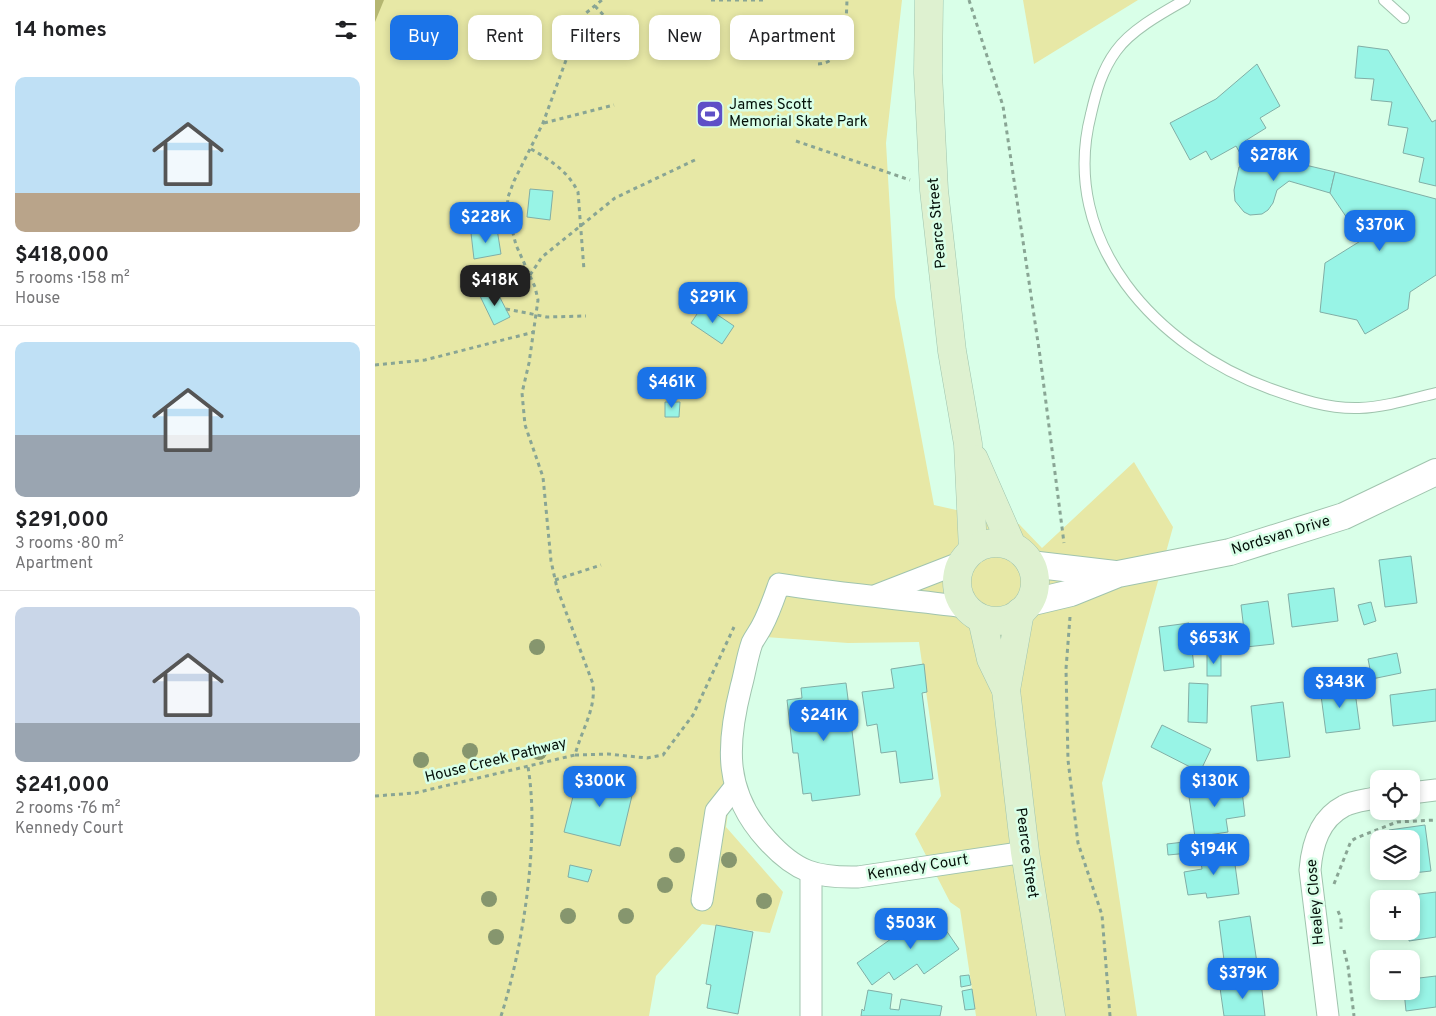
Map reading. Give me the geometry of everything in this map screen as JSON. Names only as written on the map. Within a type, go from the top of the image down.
[{"type":"main road","name":"Pearce Street","points":[[929,0],[928,73],[934,190],[952,351],[968,444],[968,556]]},
{"type":"main road","name":"Pearce Street","points":[[968,444],[1021,555]]},
{"type":"main road","points":[[990,543],[1021,555],[1035,582],[1033,593],[1024,608],[1008,619],[995,621],[974,613],[960,597],[957,585],[958,573],[968,556],[990,543]]},
{"type":"main road","name":"Pearce Street","points":[[1024,608],[1006,690],[1025,852],[1051,1016]]},
{"type":"main road","name":"Pearce Street","points":[[974,613],[991,659],[1006,690]]},
{"type":"street","name":"Nordsvan Drive","points":[[1024,608],[1070,581],[1118,574],[1230,552],[1344,516],[1436,472]]},
{"type":"street","name":"Nordsvan Drive","points":[[1021,555],[1070,581]]},
{"type":"street","points":[[875,596],[968,556]]},
{"type":"street","name":"Kennedy Court","points":[[875,596],[847,595],[779,584],[753,642],[735,713],[730,754],[735,787],[740,801],[755,827],[775,849],[811,874],[835,878],[858,877],[1025,852]]},
{"type":"street","points":[[875,596],[974,613]]},
{"type":"street","points":[[701,900],[716,811],[735,787]]},
{"type":"street","points":[[1420,792],[1436,790]]},
{"type":"street","name":"Healey Close","points":[[1328,1016],[1310,870],[1312,850],[1320,827],[1344,806],[1370,799]]},
{"type":"street","points":[[811,874],[811,1016]]},
{"type":"lane","points":[[1185,0],[1151,20],[1116,51],[1098,83],[1087,129],[1085,165],[1088,208],[1100,243],[1116,272],[1138,300],[1180,340],[1202,356],[1249,381],[1308,402],[1357,408],[1391,404],[1436,392]]},
{"type":"lane","points":[[1385,0],[1404,18]]},
{"type":"path","name":"House Creek Pathway","points":[[375,796],[415,793],[575,755],[591,711],[594,696],[593,684],[570,627],[555,580],[549,543],[548,509],[543,477],[525,425],[522,393],[537,315],[537,300],[516,245],[507,210],[508,197],[514,181],[543,123],[580,22],[602,0]]},
{"type":"path","points":[[711,0],[763,0]]},
{"type":"path","points":[[818,64],[830,61],[840,48],[845,34],[847,0]]},
{"type":"path","points":[[969,0],[1003,106],[1040,356],[1060,520],[1070,581],[1066,669],[1068,760],[1078,843],[1102,915],[1111,1016]]},
{"type":"path","points":[[595,6],[603,15]]},
{"type":"path","points":[[543,123],[614,105]]},
{"type":"path","points":[[796,141],[934,190]]},
{"type":"path","points":[[531,149],[564,171],[573,181],[578,192],[585,270]]},
{"type":"path","points":[[529,275],[542,257],[615,198],[697,159]]},
{"type":"path","points":[[506,309],[547,317],[586,316]]},
{"type":"path","points":[[375,365],[425,360],[534,332]]},
{"type":"path","points":[[555,580],[601,565]]},
{"type":"path","points":[[575,755],[608,754],[647,758],[663,755],[693,715],[731,631],[737,626],[761,627]]},
{"type":"path","points":[[501,1016],[514,967],[530,862],[533,824],[532,792],[528,767]]},
{"type":"path","points":[[1334,886],[1351,841],[1397,822],[1416,823],[1436,820]]},
{"type":"path","points":[[1336,907],[1341,918],[1341,937]]},
{"type":"path","points":[[1342,942],[1348,966],[1354,1016]]},
{"type":"green space","points":[[375,0],[902,0],[886,143],[895,297],[934,505],[1019,524],[1042,548],[1134,462],[1173,527],[1102,783],[1137,1016],[976,1016],[960,909],[950,902],[915,834],[941,796],[919,642],[848,643],[751,636],[726,827],[783,892],[770,933],[702,924],[656,976],[649,1016],[375,1016]]},
{"type":"green space","points":[[375,0],[384,0],[375,22]]},
{"type":"green space","points":[[1023,0],[1138,0],[1034,64]]},
{"type":"building","points":[[1358,46],[1388,50],[1432,122],[1436,120],[1436,186],[1419,182],[1424,158],[1403,153],[1408,128],[1388,125],[1392,102],[1371,100],[1374,79],[1355,78]]},
{"type":"building","points":[[1257,64],[1280,106],[1260,118],[1266,128],[1245,141],[1255,159],[1246,164],[1236,146],[1211,160],[1206,151],[1190,160],[1170,123],[1216,99]]},
{"type":"building","points":[[1263,155],[1335,172],[1330,193],[1289,181],[1277,190],[1273,203],[1268,210],[1262,214],[1250,215],[1244,212],[1235,201],[1234,190],[1239,167]]},
{"type":"building","points":[[1335,172],[1436,199],[1436,275],[1410,292],[1408,309],[1365,334],[1357,320],[1320,312],[1325,263],[1362,240],[1330,193]]},
{"type":"building","points":[[530,189],[553,191],[550,220],[527,217]]},
{"type":"building","points":[[497,229],[501,254],[474,259],[471,233]]},
{"type":"building","points":[[495,288],[510,317],[494,325],[480,296]]},
{"type":"building","points":[[703,305],[734,326],[722,344],[691,323]]},
{"type":"building","points":[[665,402],[680,402],[679,417],[665,417]]},
{"type":"building","points":[[1411,556],[1417,603],[1385,607],[1379,560]]},
{"type":"building","points":[[1334,588],[1338,621],[1292,627],[1288,594]]},
{"type":"building","points":[[1268,601],[1274,644],[1246,647],[1241,605]]},
{"type":"building","points":[[1371,602],[1376,621],[1364,625],[1358,605]]},
{"type":"building","points":[[1189,623],[1194,667],[1164,671],[1159,627]]},
{"type":"building","points":[[1397,653],[1401,673],[1372,679],[1368,659]]},
{"type":"building","points":[[1207,654],[1221,654],[1221,676],[1207,676]]},
{"type":"building","points":[[924,664],[927,692],[922,693],[933,779],[900,783],[896,751],[881,753],[877,724],[867,726],[862,692],[894,688],[891,669]]},
{"type":"building","points":[[846,683],[860,795],[812,801],[811,793],[803,794],[798,753],[793,753],[787,700],[802,698],[801,688]]},
{"type":"building","points":[[1189,683],[1208,684],[1207,723],[1188,722]]},
{"type":"building","points":[[1354,684],[1360,729],[1326,733],[1320,688]]},
{"type":"building","points":[[1436,689],[1436,721],[1393,726],[1390,695]]},
{"type":"building","points":[[1283,702],[1290,757],[1257,761],[1251,706]]},
{"type":"building","points":[[1162,725],[1211,749],[1200,772],[1151,747]]},
{"type":"building","points":[[580,769],[635,783],[620,846],[564,832]]},
{"type":"building","points":[[1241,783],[1245,816],[1226,819],[1228,832],[1195,837],[1188,790]]},
{"type":"building","points":[[1425,825],[1431,871],[1420,872],[1420,830],[1389,830]]},
{"type":"building","points":[[1209,839],[1210,851],[1168,855],[1167,844]]},
{"type":"building","points":[[1233,850],[1239,894],[1207,898],[1206,893],[1188,895],[1184,872],[1202,869],[1200,855]]},
{"type":"building","points":[[570,865],[592,870],[588,882],[568,877]]},
{"type":"building","points":[[1436,892],[1436,937],[1420,939],[1420,894]]},
{"type":"building","points":[[932,910],[959,949],[924,974],[917,964],[894,980],[889,972],[872,985],[857,963]]},
{"type":"building","points":[[1250,916],[1257,963],[1225,968],[1219,921]]},
{"type":"building","points":[[716,925],[753,932],[738,1014],[707,1008],[711,985],[706,984]]},
{"type":"building","points":[[969,975],[971,985],[961,987],[960,976]]},
{"type":"building","points":[[1436,976],[1436,1007],[1406,1011],[1405,1000],[1420,1000],[1420,978]]},
{"type":"building","points":[[1261,982],[1265,1016],[1224,1016],[1220,988]]},
{"type":"building","points":[[972,989],[975,1009],[965,1010],[962,991]]},
{"type":"building","points":[[868,990],[892,994],[890,1009],[899,1010],[901,999],[942,1006],[940,1016],[861,1016],[862,1009],[864,1011]]},
{"type":"place","name":"James Scott Memorial Skate Park","points":[[710,114]]}]
